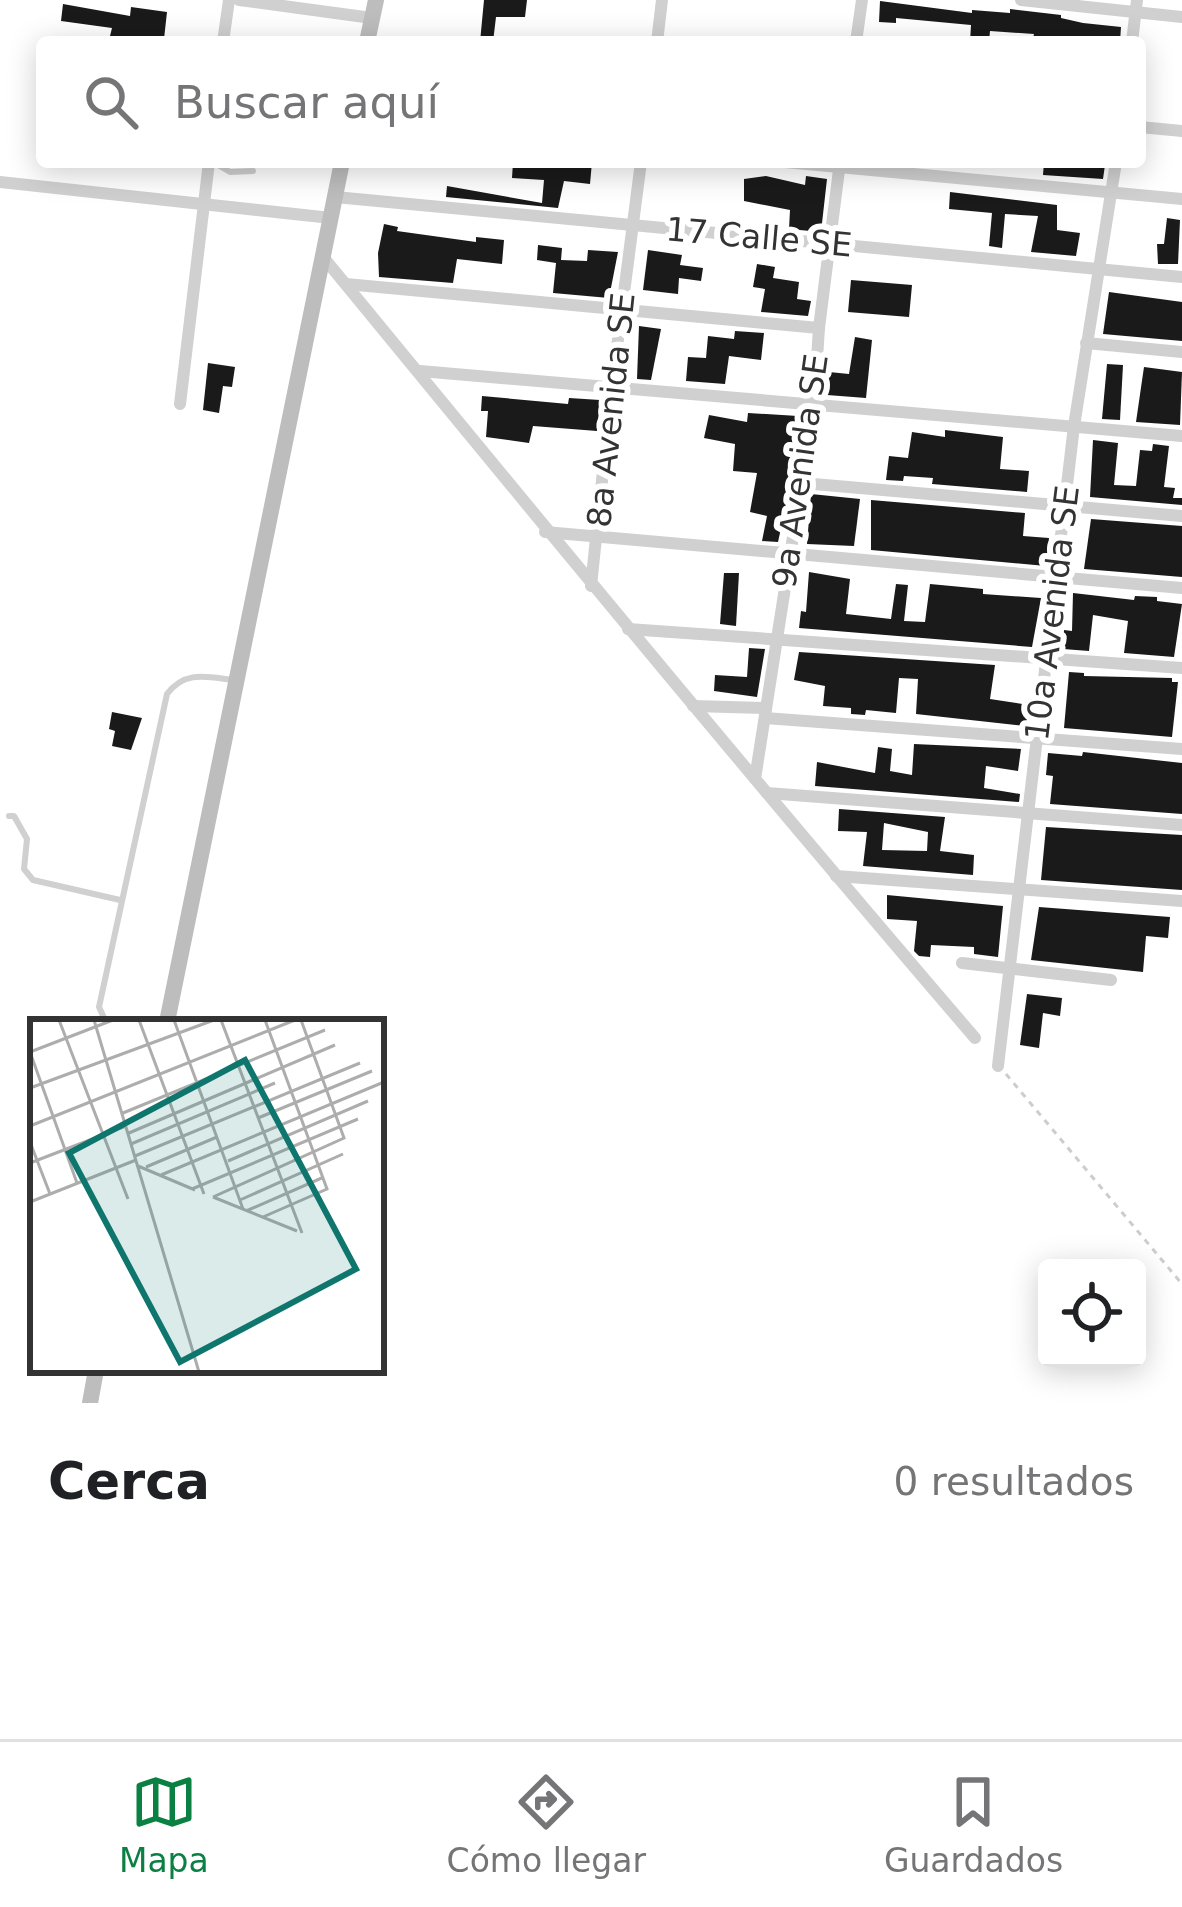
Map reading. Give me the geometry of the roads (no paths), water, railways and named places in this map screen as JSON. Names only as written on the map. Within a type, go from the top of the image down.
[{"type":"street","points":[[224,36],[229,0]]},
{"type":"street","points":[[239,0],[374,9]]},
{"type":"street","points":[[658,36],[662,0]]},
{"type":"street","points":[[857,36],[862,0]]},
{"type":"street","points":[[1021,0],[1136,6],[1182,17]]},
{"type":"street","points":[[1133,36],[1136,6]]},
{"type":"street","points":[[1146,128],[1182,131]]},
{"type":"street","points":[[180,404],[210,168]]},
{"type":"street","points":[[168,1019],[342,168]]},
{"type":"street","name":"8a Avenida SE","points":[[591,586],[640,168]]},
{"type":"street","name":"9a Avenida SE","points":[[755,779],[814,403],[818,328],[840,168]]},
{"type":"street","points":[[869,168],[1182,199]]},
{"type":"street","name":"10a Avenida SE","points":[[998,1066],[1074,426],[1114,168]]},
{"type":"street","points":[[0,182],[331,218]]},
{"type":"street","name":"17 Calle SE","points":[[335,197],[1182,278]]},
{"type":"street","points":[[324,258],[420,371],[545,532],[976,1038]]},
{"type":"street","points":[[345,284],[818,328]]},
{"type":"street","points":[[1086,343],[1182,352]]},
{"type":"street","points":[[420,371],[1182,436]]},
{"type":"street","points":[[802,483],[1182,515]]},
{"type":"street","points":[[545,532],[1182,588]]},
{"type":"street","points":[[628,629],[1182,668]]},
{"type":"street","points":[[693,706],[1182,748]]},
{"type":"street","points":[[767,793],[1182,825]]},
{"type":"street","points":[[836,875],[1182,901]]},
{"type":"street","points":[[962,963],[1111,980]]},
{"type":"street","points":[[90,1403],[95,1373]]},
{"type":"lane","points":[[222,168],[253,171]]},
{"type":"lane","points":[[102,1019],[99,1007],[120,900],[167,694],[189,676],[237,680]]},
{"type":"lane","points":[[9,816],[14,816],[27,839],[24,868],[33,880],[120,900]]}]
